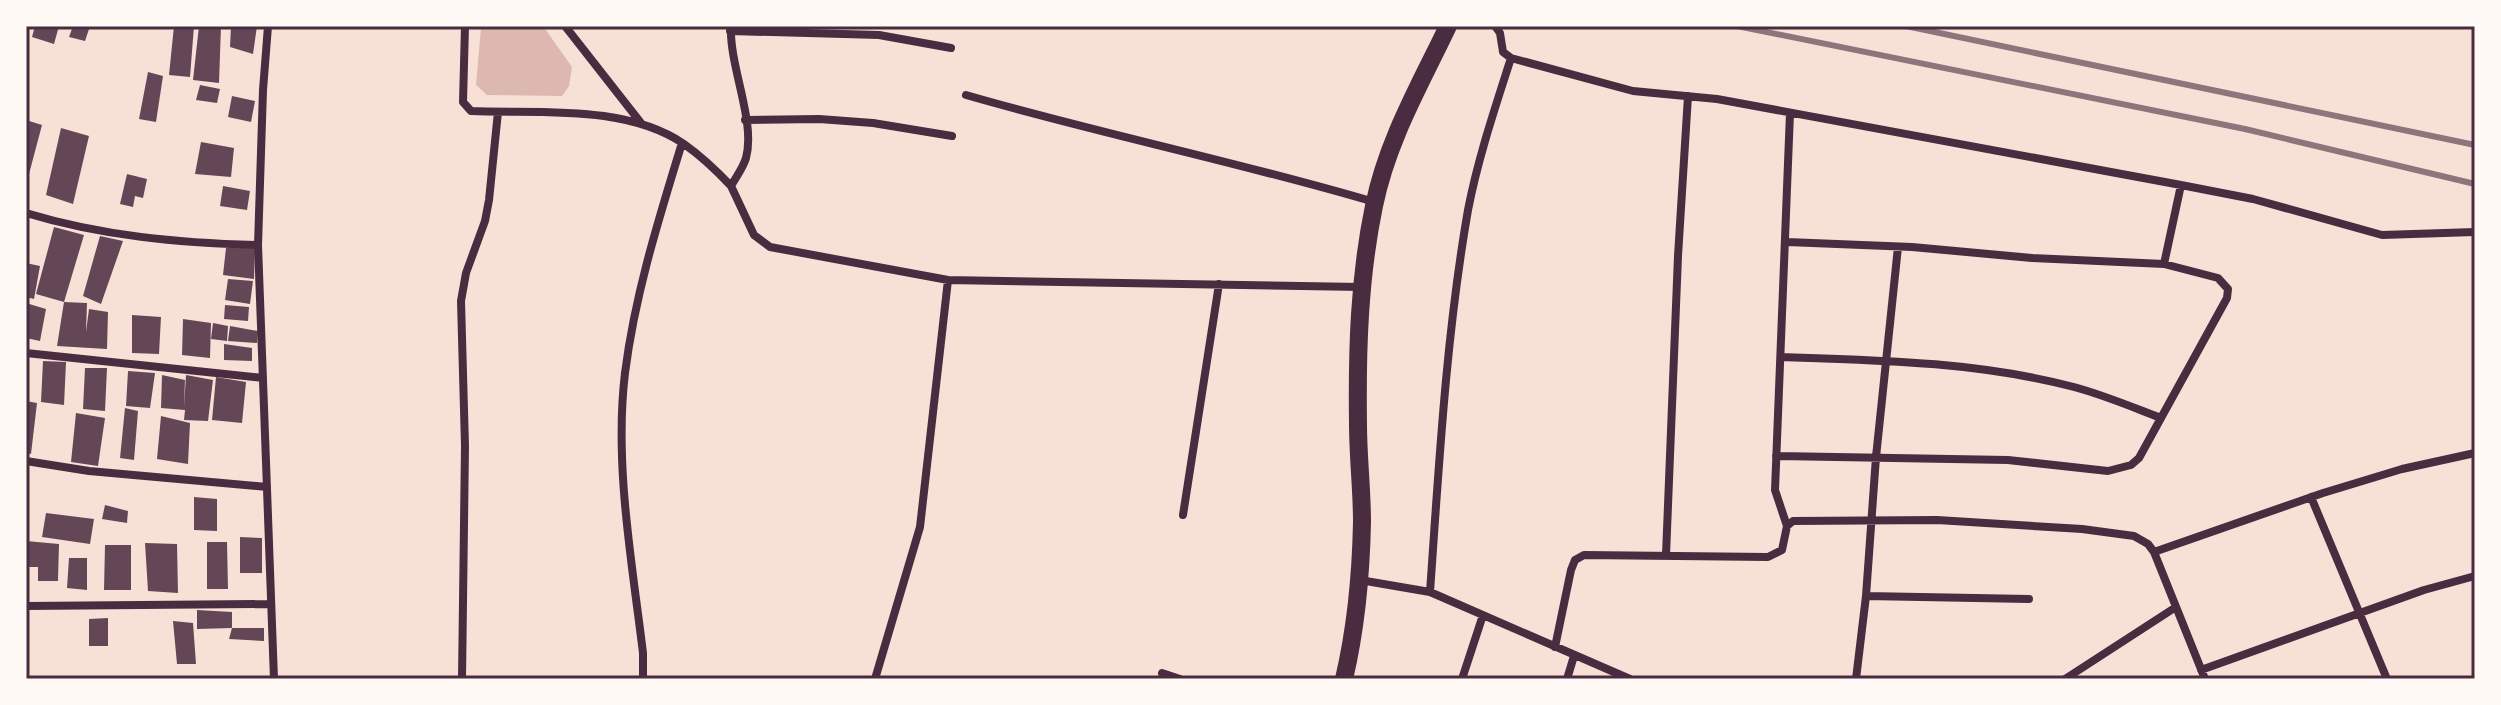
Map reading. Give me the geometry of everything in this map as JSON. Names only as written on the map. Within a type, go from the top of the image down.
[{"type":"highway","points":[[1344,679],[1351,650],[1359,579],[1362,521],[1358,425],[1362,287],[1374,202],[1407,105],[1448,26]]},
{"type":"street","points":[[268,26],[258,245],[274,679]]},
{"type":"street","points":[[465,26],[463,102],[471,111],[588,115],[642,124],[682,143],[712,166],[731,186],[754,235],[770,247],[948,280],[1362,287]]},
{"type":"street","points":[[565,26],[642,124]]},
{"type":"street","points":[[1495,26],[1500,33],[1503,52],[1511,58],[1633,91],[1688,96],[1790,113],[2181,185],[2253,199],[2382,235],[2475,232]]},
{"type":"street","points":[[731,186],[747,154],[748,135],[730,28],[879,35],[951,48]]},
{"type":"street","points":[[1430,592],[1444,406],[1469,209],[1487,134],[1511,58]]},
{"type":"street","points":[[966,95],[1374,202]]},
{"type":"street","points":[[1666,555],[1688,96]]},
{"type":"street","points":[[462,679],[465,446],[461,301],[466,273],[485,221],[498,112]]},
{"type":"street","points":[[1555,647],[1571,570],[1575,560],[1584,555],[1768,557],[1782,550],[1787,526],[1775,490],[1790,113]]},
{"type":"street","points":[[745,120],[819,119],[873,123],[952,136]]},
{"type":"street","points":[[643,679],[643,653],[623,486],[625,376],[649,250],[682,143]]},
{"type":"street","points":[[2164,264],[2181,185]]},
{"type":"street","points":[[26,213],[71,227],[136,237],[187,243],[258,245]]},
{"type":"street","points":[[1776,456],[2008,460],[2108,471],[2131,465],[2139,458],[2227,298],[2228,289],[2218,278],[2164,264],[1787,242]]},
{"type":"street","points":[[1856,679],[1898,247]]},
{"type":"street","points":[[875,679],[920,527],[948,280]]},
{"type":"street","points":[[1183,515],[1219,284]]},
{"type":"street","points":[[26,353],[263,378]]},
{"type":"street","points":[[1782,357],[1960,366],[2035,378],[2085,391],[2161,418]]},
{"type":"street","points":[[2154,552],[2311,497],[2402,469],[2475,453]]},
{"type":"street","points":[[26,461],[89,471],[267,487]]},
{"type":"street","points":[[2311,497],[2387,679]]},
{"type":"street","points":[[1787,526],[1802,519],[1937,520],[2082,529],[2134,536],[2142,539],[2154,552],[2203,674],[2360,612],[2475,576]]},
{"type":"street","points":[[1359,579],[1430,592],[1630,679]]},
{"type":"street","points":[[1866,596],[2029,599]]},
{"type":"street","points":[[26,606],[271,604]]},
{"type":"street","points":[[2065,679],[2176,607]]},
{"type":"street","points":[[1462,679],[1483,615]]},
{"type":"street","points":[[1567,679],[1574,656]]},
{"type":"street","points":[[1162,673],[1180,679]]},
{"type":"shaded area","points":[[543,26],[572,67],[569,86],[562,96],[487,95],[476,85],[481,28]]},
{"type":"building","points":[[35,26],[59,26],[54,44],[32,37]]},
{"type":"building","points":[[73,26],[90,26],[85,41],[69,37]]},
{"type":"building","points":[[174,26],[194,26],[190,77],[169,75]]},
{"type":"building","points":[[199,26],[221,26],[219,83],[193,80]]},
{"type":"building","points":[[231,26],[257,26],[253,54],[230,47]]},
{"type":"building","points":[[148,72],[163,76],[156,122],[139,119]]},
{"type":"building","points":[[200,85],[220,89],[217,103],[196,100]]},
{"type":"building","points":[[232,96],[255,101],[251,122],[228,117]]},
{"type":"building","points":[[26,120],[42,125],[29,174],[26,174]]},
{"type":"building","points":[[61,128],[89,136],[73,204],[46,195]]},
{"type":"building","points":[[201,142],[234,148],[231,177],[195,174]]},
{"type":"building","points":[[127,174],[147,179],[143,198],[135,196],[133,207],[120,204]]},
{"type":"building","points":[[223,186],[250,191],[247,210],[220,206]]},
{"type":"building","points":[[54,227],[84,235],[64,302],[36,294]]},
{"type":"building","points":[[100,236],[123,241],[101,304],[83,296]]},
{"type":"building","points":[[255,247],[254,279],[223,275],[226,248]]},
{"type":"building","points":[[26,263],[40,266],[34,299],[26,297]]},
{"type":"building","points":[[228,279],[253,281],[250,304],[225,300]]},
{"type":"building","points":[[64,302],[87,303],[86,332],[89,309],[108,312],[107,349],[57,346]]},
{"type":"building","points":[[26,303],[46,309],[40,341],[26,338]]},
{"type":"building","points":[[225,305],[249,307],[248,321],[224,319]]},
{"type":"building","points":[[132,315],[161,317],[159,354],[132,353]]},
{"type":"building","points":[[183,319],[211,323],[210,358],[182,355]]},
{"type":"building","points":[[213,323],[228,326],[227,341],[211,339]]},
{"type":"building","points":[[230,326],[258,331],[257,343],[228,341]]},
{"type":"building","points":[[224,344],[252,348],[252,361],[224,360]]},
{"type":"building","points":[[43,361],[66,362],[64,405],[41,402]]},
{"type":"building","points":[[85,368],[107,368],[105,411],[83,409]]},
{"type":"building","points":[[128,371],[155,373],[150,408],[126,406]]},
{"type":"building","points":[[162,375],[185,380],[184,408],[186,375],[213,380],[208,421],[184,420],[185,410],[161,408]]},
{"type":"building","points":[[216,377],[246,382],[242,423],[212,420]]},
{"type":"building","points":[[26,401],[37,403],[31,454],[26,453]]},
{"type":"building","points":[[125,408],[138,411],[134,460],[120,458]]},
{"type":"building","points":[[76,413],[105,418],[98,466],[71,462]]},
{"type":"building","points":[[161,416],[190,423],[188,464],[157,459]]},
{"type":"building","points":[[194,497],[217,499],[217,531],[194,530]]},
{"type":"building","points":[[105,505],[128,511],[127,523],[102,519]]},
{"type":"building","points":[[46,513],[94,519],[90,544],[42,537]]},
{"type":"building","points":[[240,537],[262,538],[262,573],[240,573]]},
{"type":"building","points":[[26,541],[59,544],[58,581],[38,581],[38,567],[26,567]]},
{"type":"building","points":[[207,542],[227,542],[228,589],[207,589]]},
{"type":"building","points":[[145,543],[177,544],[178,593],[148,591]]},
{"type":"building","points":[[105,545],[131,545],[131,590],[104,590]]},
{"type":"building","points":[[69,558],[87,558],[87,590],[67,588]]},
{"type":"building","points":[[197,610],[232,612],[232,628],[197,629]]},
{"type":"building","points":[[108,618],[108,646],[89,646],[89,619]]},
{"type":"building","points":[[173,621],[193,623],[196,664],[177,664]]},
{"type":"building","points":[[232,628],[264,628],[264,641],[229,639]]},
{"type":"railway","points":[[1737,26],[2245,129],[2475,184]]},
{"type":"railway","points":[[1906,26],[2475,145]]}]
